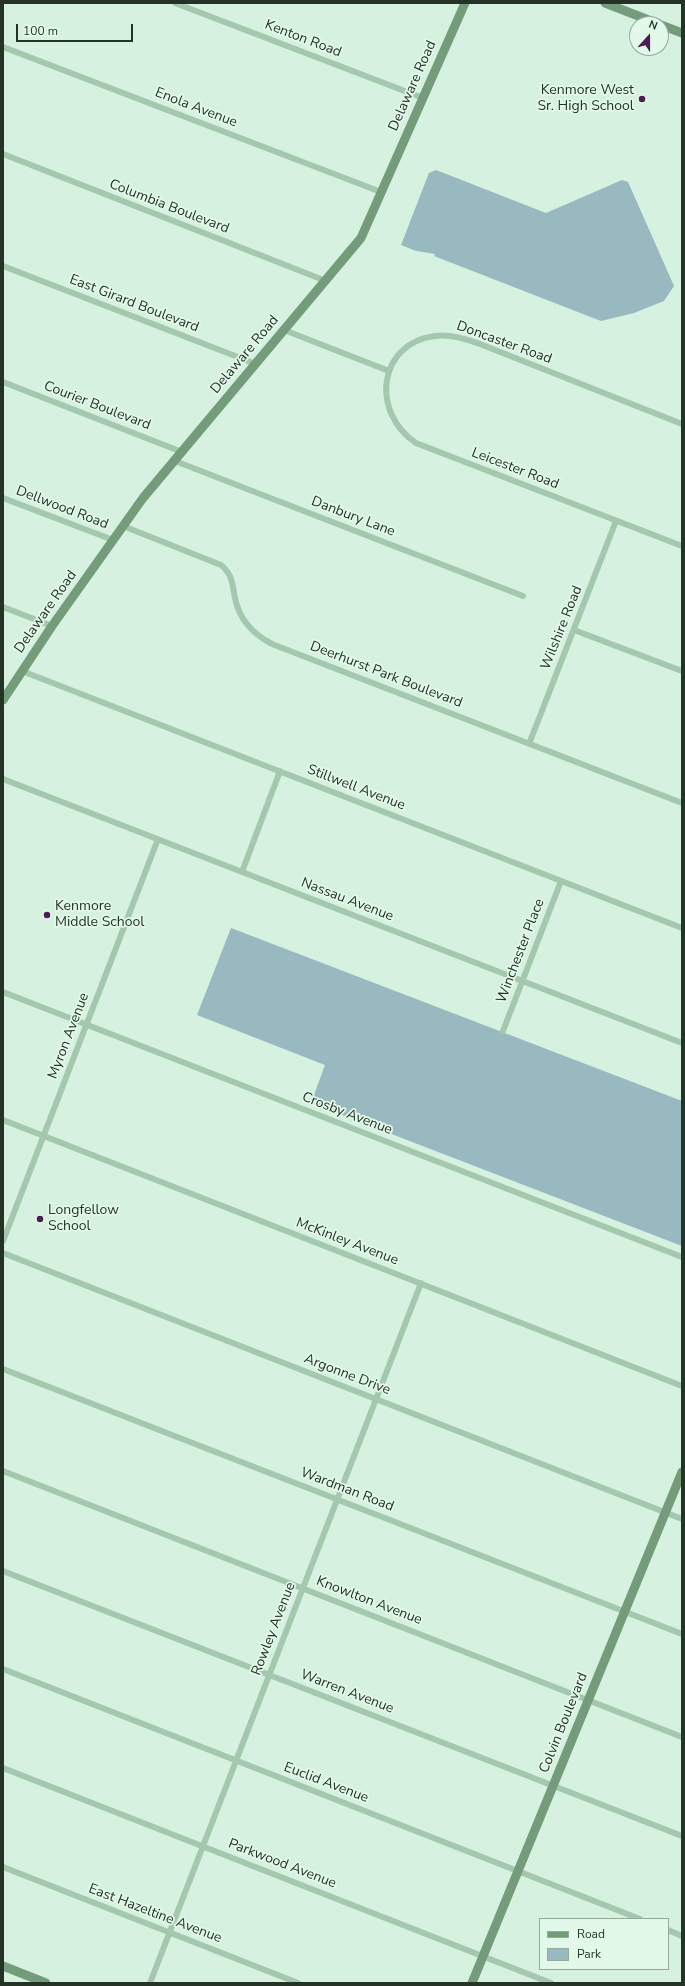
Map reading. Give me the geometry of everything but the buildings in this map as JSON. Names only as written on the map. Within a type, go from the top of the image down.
[{"type":"street","name":"Kenton Road","points":[[175,3],[423,98]]},
{"type":"street","name":"Delaware Road","points":[[3,700],[52,626],[143,498],[361,238],[465,3]]},
{"type":"street","points":[[605,3],[639,16]]},
{"type":"street","points":[[669,28],[682,33]]},
{"type":"street","name":"Enola Avenue","points":[[3,47],[381,192]]},
{"type":"street","name":"Columbia Boulevard","points":[[3,154],[326,281]]},
{"type":"street","name":"East Girard Boulevard","points":[[3,266],[256,364]]},
{"type":"street","points":[[284,330],[389,371]]},
{"type":"street","name":"Doncaster Road","points":[[389,371],[402,352],[418,341],[435,336],[451,336],[480,344],[682,424]]},
{"type":"street","name":"Leicester Road","points":[[389,371],[386,391],[388,409],[399,429],[416,443],[682,546]]},
{"type":"street","name":"Courier Boulevard","points":[[3,382],[182,452]]},
{"type":"street","name":"Danbury Lane","points":[[174,461],[524,596]]},
{"type":"street","name":"Dellwood Road","points":[[3,498],[113,540]]},
{"type":"street","name":"Wilshire Road","points":[[529,744],[616,521]]},
{"type":"street","name":"Deerhurst Park Boulevard","points":[[123,526],[221,565],[231,577],[234,596],[241,616],[255,633],[268,642],[682,803]]},
{"type":"street","points":[[3,607],[52,626]]},
{"type":"street","points":[[574,630],[682,671]]},
{"type":"street","name":"Stillwell Avenue","points":[[22,671],[682,928]]},
{"type":"street","points":[[242,872],[280,771]]},
{"type":"street","name":"Nassau Avenue","points":[[3,779],[682,1043]]},
{"type":"street","name":"Myron Avenue","points":[[3,1241],[158,839]]},
{"type":"street","name":"Winchester Place","points":[[503,1031],[561,881]]},
{"type":"street","name":"Crosby Avenue","points":[[3,992],[682,1258]]},
{"type":"street","name":"McKinley Avenue","points":[[3,1120],[682,1386]]},
{"type":"street","name":"Argonne Drive","points":[[3,1253],[682,1519]]},
{"type":"street","name":"Rowley Avenue","points":[[150,1983],[421,1283]]},
{"type":"street","name":"Wardman Road","points":[[3,1368],[682,1634]]},
{"type":"street","name":"Knowlton Avenue","points":[[3,1471],[682,1736]]},
{"type":"street","name":"Colvin Boulevard","points":[[472,1983],[682,1472]]},
{"type":"street","name":"Warren Avenue","points":[[3,1570],[682,1836]]},
{"type":"street","name":"Euclid Avenue","points":[[3,1669],[637,1918]]},
{"type":"street","name":"Parkwood Avenue","points":[[3,1768],[551,1983]]},
{"type":"street","name":"East Hazeltine Avenue","points":[[3,1867],[298,1983]]},
{"type":"street","points":[[669,1930],[682,1936]]},
{"type":"street","points":[[3,1966],[46,1983]]},
{"type":"green space","points":[[436,170],[546,213],[622,180],[628,182],[674,286],[664,301],[634,313],[601,321],[434,256],[435,254],[416,251],[401,245],[429,173]]},
{"type":"green space","points":[[231,928],[682,1101],[682,1246],[311,1103],[325,1065],[197,1015]]},
{"type":"place","name":"Kenmore West Sr. High School","points":[[642,99]]},
{"type":"place","name":"Kenmore Middle School","points":[[47,915]]},
{"type":"place","name":"Longfellow School","points":[[40,1219]]}]
